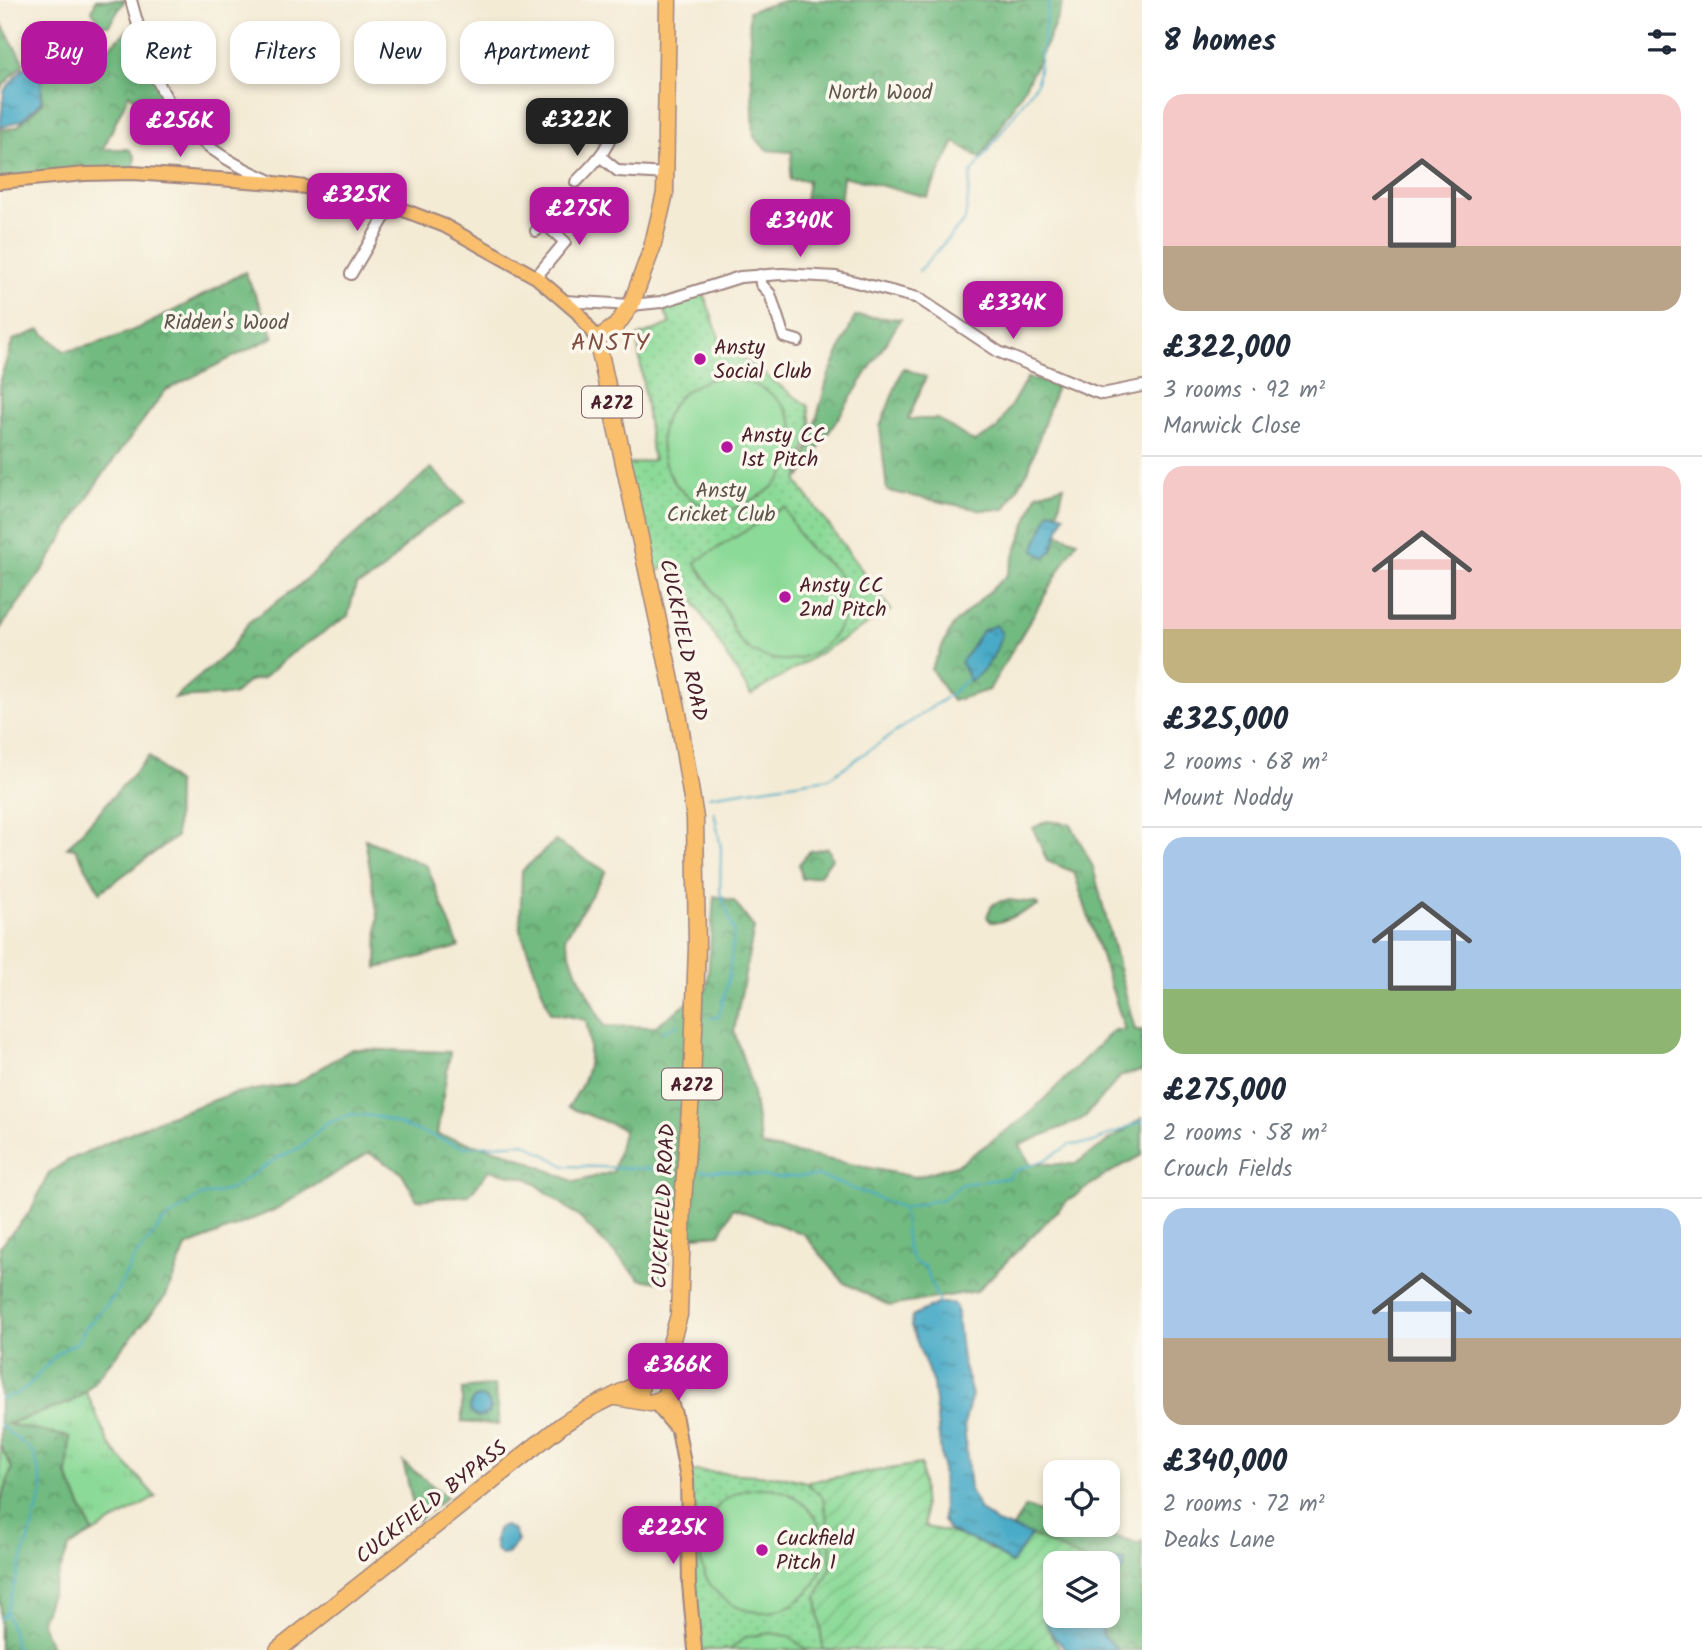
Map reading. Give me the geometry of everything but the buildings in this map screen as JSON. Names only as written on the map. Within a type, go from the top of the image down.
[{"type":"highway","points":[[597,339],[616,326],[631,305],[652,248],[667,174],[668,0]]},
{"type":"highway","name":"CUCKFIELD ROAD","points":[[597,339],[678,713],[695,818],[697,947],[679,1315],[658,1394]]},
{"type":"highway","name":"CUCKFIELD ROAD","points":[[644,1379],[669,1350]]},
{"type":"highway","points":[[657,1376],[658,1394],[640,1395],[644,1379],[657,1376]]},
{"type":"highway","name":"CUCKFIELD BYPASS","points":[[278,1650],[562,1425],[595,1404],[616,1397],[644,1379]]},
{"type":"highway","points":[[616,1397],[658,1394]]},
{"type":"main road","name":"CUCKFIELD ROAD","points":[[0,181],[133,173],[247,176],[275,183],[365,195],[445,226],[536,277],[564,300],[597,339]]},
{"type":"main road","points":[[658,1394],[676,1427],[687,1479],[689,1584],[695,1650]]},
{"type":"street","points":[[131,0],[152,64],[173,113],[198,140],[247,176]]},
{"type":"street","points":[[576,182],[601,157],[616,129],[617,112]]},
{"type":"street","points":[[601,157],[618,171],[667,174]]},
{"type":"street","points":[[351,274],[384,218],[389,203]]},
{"type":"street","points":[[536,277],[565,242],[540,227],[553,211]]},
{"type":"street","points":[[761,275],[761,284],[770,294],[784,337]]},
{"type":"street","points":[[564,300],[631,305],[661,302],[740,277],[836,277],[918,298],[999,352],[1093,391],[1102,394],[1142,386]]},
{"type":"street","points":[[772,338],[784,337],[798,341]]},
{"type":"green space","points":[[96,0],[125,0],[109,25],[107,21],[98,21],[92,11]]},
{"type":"green space","name":"North Wood","points":[[787,0],[1062,0],[1062,5],[1046,46],[1026,84],[980,158],[955,142],[927,197],[843,176],[838,222],[803,215],[808,180],[790,180],[792,152],[767,150],[754,137],[749,11]]},
{"type":"green space","points":[[0,21],[21,58],[21,66],[0,89]]},
{"type":"green space","points":[[121,36],[121,84],[162,84],[173,113],[157,121],[129,94],[103,149],[129,149],[135,157],[133,173],[0,182],[0,130],[17,127],[42,103],[41,84],[107,84],[107,48]]},
{"type":"green space","name":"Ridden's Wood","points":[[245,272],[274,337],[166,390],[98,481],[46,565],[0,629],[0,380],[13,340],[40,330],[64,351],[88,346],[158,319]]},
{"type":"green space","name":"Ansty Cricket Club","points":[[702,288],[721,343],[808,406],[811,424],[797,482],[891,610],[751,695],[670,563],[649,578],[626,465],[653,460],[637,337],[670,324],[661,302]]},
{"type":"green space","points":[[855,316],[901,319],[800,478],[828,377]]},
{"type":"green space","points":[[903,368],[926,377],[908,419],[938,419],[974,442],[997,429],[1027,378],[1057,385],[1028,471],[1005,509],[981,510],[887,491],[880,427]]},
{"type":"green space","name":"Ansty CC 1st Pitch","points":[[716,377],[748,382],[775,397],[792,422],[795,437],[791,462],[779,481],[768,491],[730,510],[706,507],[690,498],[676,485],[662,451],[662,432],[668,414],[679,397],[692,387]]},
{"type":"green space","points":[[431,468],[465,502],[421,531],[374,576],[356,585],[348,616],[291,654],[263,678],[249,681],[233,695],[174,698],[228,652],[249,622],[296,588]]},
{"type":"green space","points":[[1064,486],[1053,532],[1077,541],[989,690],[952,701],[931,669],[953,625],[1007,575],[1037,494]]},
{"type":"green space","name":"Ansty CC 2nd Pitch","points":[[784,507],[805,544],[837,573],[843,587],[845,608],[840,626],[829,641],[815,652],[779,660],[760,655],[743,644],[695,562]]},
{"type":"green space","points":[[149,756],[177,784],[176,837],[100,892],[75,848],[67,848]]},
{"type":"green space","points":[[1047,821],[1071,824],[1093,867],[1135,1030],[1142,1030],[1142,1071],[1121,1076],[1084,1118],[1020,1145],[1030,1164],[1075,1164],[1142,1118],[1142,1155],[1107,1174],[1066,1202],[977,1291],[890,1306],[844,1283],[804,1234],[733,1208],[720,1234],[671,1238],[665,1283],[640,1279],[578,1216],[529,1179],[489,1170],[469,1195],[417,1200],[402,1173],[369,1153],[274,1210],[186,1247],[166,1296],[86,1391],[71,1402],[8,1424],[70,1437],[67,1475],[93,1533],[69,1547],[41,1621],[52,1650],[0,1650],[0,1506],[12,1468],[0,1445],[0,1246],[30,1212],[49,1173],[67,1161],[161,1119],[234,1093],[295,1084],[352,1049],[450,1052],[437,1135],[506,1152],[575,1182],[613,1172],[624,1129],[568,1107],[581,1086],[588,1066],[586,1020],[550,1013],[520,929],[522,871],[555,841],[606,871],[565,938],[576,971],[604,1026],[654,1027],[707,989],[714,896],[734,901],[754,928],[734,1031],[752,1087],[761,1146],[915,1177],[959,1164],[1027,1116],[1114,1030],[1125,1030],[1074,872],[1047,861],[1033,828]]},
{"type":"green space","points":[[365,839],[427,866],[459,947],[377,968],[378,916]]},
{"type":"green space","points":[[828,848],[832,858],[820,875],[802,879],[799,864],[810,851]]},
{"type":"green space","points":[[1007,900],[1036,903],[1038,906],[1000,922],[991,922],[987,917],[992,906]]},
{"type":"green space","points":[[495,1385],[499,1425],[462,1422],[462,1389]]},
{"type":"green space","points":[[86,1391],[110,1446],[156,1497],[93,1533],[67,1475],[70,1437],[6,1424],[71,1402]]},
{"type":"green space","points":[[0,1445],[12,1468],[0,1506]]},
{"type":"green space","points":[[403,1462],[447,1497],[417,1521]]},
{"type":"green space","points":[[921,1464],[925,1527],[971,1539],[1011,1563],[1031,1535],[1065,1551],[1043,1551],[1043,1628],[1048,1628],[1060,1650],[823,1650],[817,1597],[831,1567],[829,1528],[823,1498],[806,1482]]},
{"type":"green space","points":[[695,1471],[786,1477],[806,1482],[823,1498],[829,1528],[831,1567],[817,1597],[823,1650],[695,1650],[687,1479]]},
{"type":"green space","name":"Cuckfield Pitch 1","points":[[762,1488],[786,1493],[806,1506],[819,1526],[824,1550],[819,1574],[806,1594],[786,1607],[762,1612],[738,1607],[718,1594],[705,1574],[700,1550],[705,1526],[718,1506],[738,1493]]},
{"type":"green space","points":[[1025,1507],[1043,1513],[1043,1537],[1117,1537],[1138,1544],[1142,1541],[1142,1650],[1118,1650],[1103,1635],[1102,1628],[1120,1628],[1120,1572],[1124,1560],[1120,1560],[1120,1551],[1064,1551],[1013,1528]]},
{"type":"green space","points":[[771,1633],[788,1636],[807,1650],[729,1650],[746,1637]]},
{"type":"water","points":[[21,71],[21,84],[42,84],[41,102],[22,120],[0,128],[4,91]]},
{"type":"water","points":[[1050,511],[1064,515],[1052,550],[1045,558],[1034,550]]},
{"type":"water","points":[[996,625],[1002,634],[994,655],[987,666],[970,681],[961,663],[982,631]]},
{"type":"water","points":[[939,1303],[952,1303],[956,1307],[962,1359],[972,1395],[964,1424],[970,1490],[980,1510],[997,1523],[1031,1535],[1011,1564],[990,1547],[949,1531],[943,1520],[942,1464],[933,1384],[911,1326],[912,1316]]},
{"type":"water","points":[[476,1397],[484,1397],[490,1407],[484,1417],[476,1417],[470,1411],[470,1403]]},
{"type":"water","points":[[505,1526],[514,1531],[518,1541],[507,1554],[501,1555],[496,1549],[495,1538],[498,1528]]},
{"type":"water","points":[[1120,1560],[1125,1560],[1124,1569],[1120,1573]]},
{"type":"water","points":[[1048,1628],[1102,1628],[1103,1635],[1118,1650],[1066,1650]]},
{"type":"waterway","points":[[919,271],[965,220],[971,174],[1037,83],[1049,0]]},
{"type":"waterway","points":[[948,697],[968,678]]},
{"type":"waterway","points":[[709,796],[829,778],[945,698],[939,703]]},
{"type":"waterway","points":[[710,1018],[719,1017],[729,976],[734,931],[720,891],[721,848],[714,811]]},
{"type":"waterway","points":[[662,1032],[679,1024]]},
{"type":"waterway","points":[[0,1398],[23,1389],[56,1355],[76,1344],[87,1326],[113,1298],[135,1257],[164,1221],[198,1197],[229,1190],[279,1157],[299,1148],[326,1124],[351,1114],[379,1117],[463,1147],[525,1143],[565,1166],[657,1169]]},
{"type":"waterway","points":[[701,1171],[730,1171],[774,1178],[820,1176],[903,1208],[943,1199],[962,1184],[1008,1178],[1014,1171],[1045,1160],[1069,1145],[1091,1143],[1142,1121]]},
{"type":"waterway","points":[[903,1208],[907,1247],[914,1262],[925,1267],[939,1303]]},
{"type":"waterway","points":[[0,1425],[34,1453],[43,1490],[6,1613],[0,1619]]},
{"type":"waterway","points":[[7,1614],[17,1650]]},
{"type":"place","name":"Ansty Social Club","points":[[700,359]]},
{"type":"place","name":"Ansty CC 1st Pitch","points":[[727,447]]},
{"type":"place","name":"Ansty CC 2nd Pitch","points":[[785,597]]},
{"type":"place","name":"Cuckfield Pitch 1","points":[[762,1550]]},
{"type":"district","name":"ANSTY","points":[[611,342]]}]
